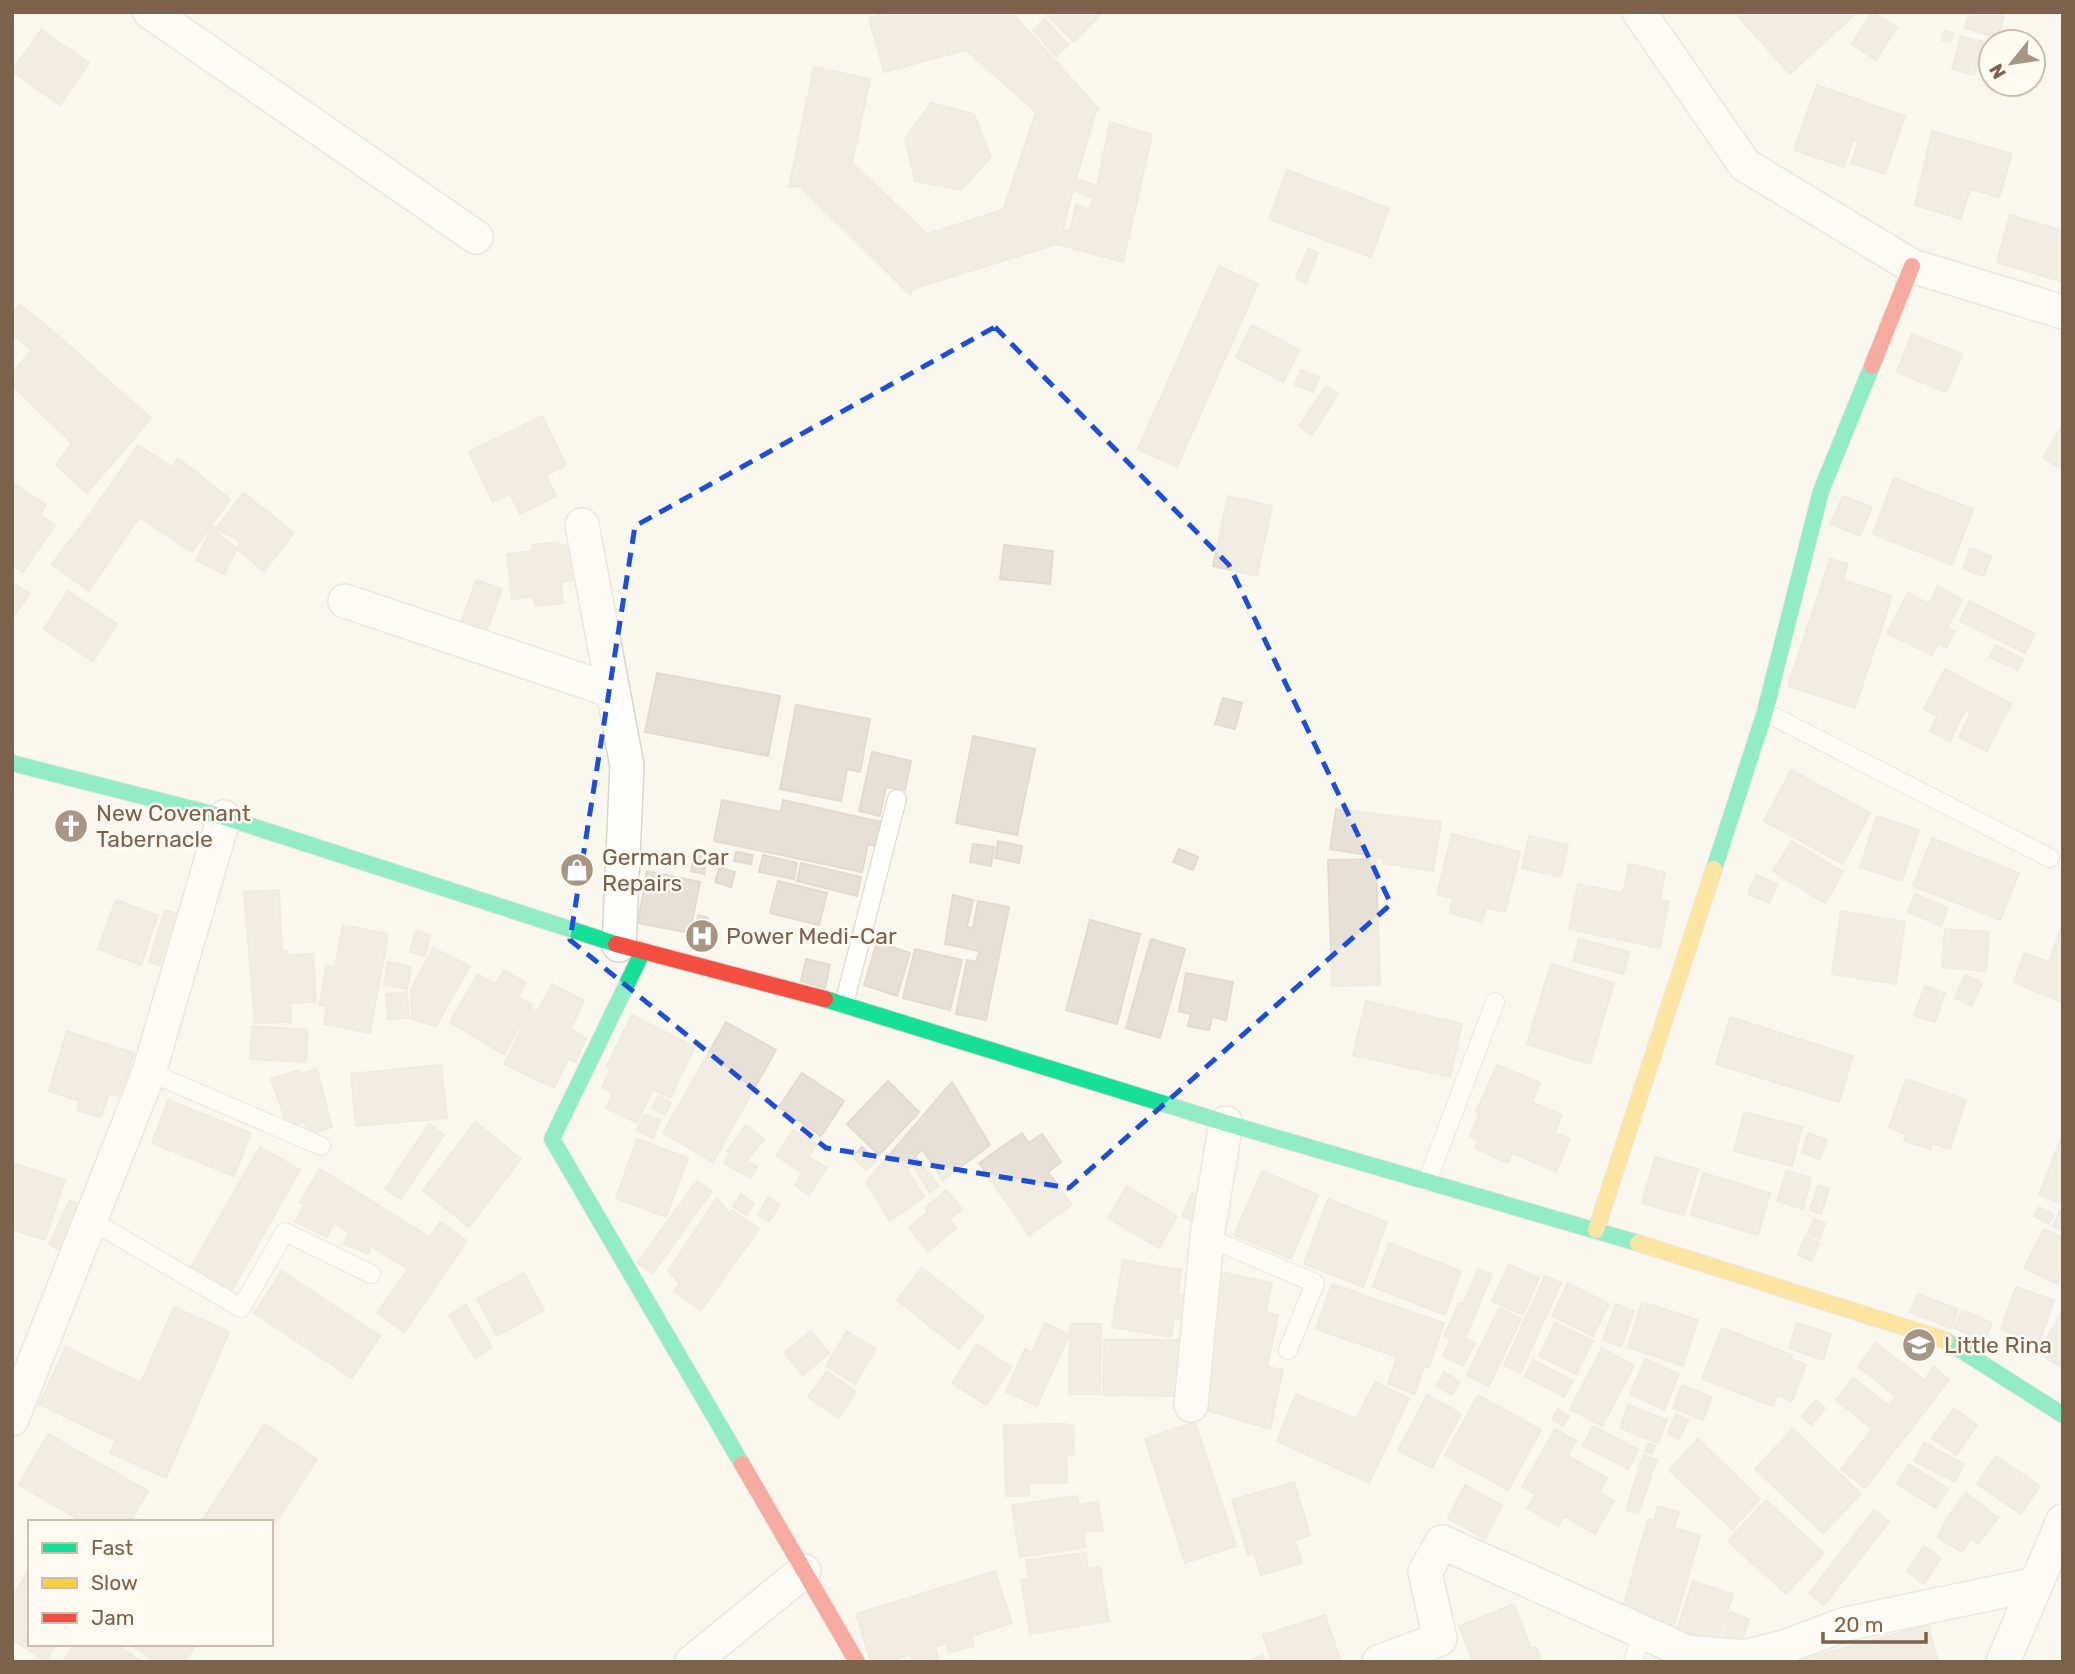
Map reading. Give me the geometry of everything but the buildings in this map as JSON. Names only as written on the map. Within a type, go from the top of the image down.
[{"type":"street","points":[[150,12],[476,237]]},
{"type":"street","points":[[1639,12],[1745,165],[1912,266],[2063,312]]},
{"type":"street","points":[[1596,1230],[1765,712],[1821,491],[1912,266]]},
{"type":"street","points":[[583,526],[627,766],[630,949],[552,1139],[857,1662]]},
{"type":"street","points":[[345,601],[614,691]]},
{"type":"street","points":[[12,763],[224,817],[630,949],[844,1004],[1226,1123],[1596,1230],[1944,1339],[2063,1415]]},
{"type":"street","points":[[12,1419],[149,1072],[224,817]]},
{"type":"street","points":[[1191,1405],[1207,1237],[1226,1123]]},
{"type":"street","points":[[2003,1662],[2063,1521]]},
{"type":"street","points":[[1379,1662],[1440,1639],[1424,1572],[1442,1542],[1638,1647],[1745,1657],[1784,1647],[1846,1624],[2036,1584]]},
{"type":"street","points":[[692,1662],[804,1571]]},
{"type":"lane","points":[[1765,712],[2050,858]]},
{"type":"lane","points":[[844,1004],[897,799]]},
{"type":"lane","points":[[1427,1182],[1496,1002]]},
{"type":"lane","points":[[149,1072],[321,1146]]},
{"type":"lane","points":[[92,1221],[241,1308],[285,1232],[371,1274]]},
{"type":"lane","points":[[1207,1237],[1315,1283],[1288,1350]]},
{"type":"highlighted area","points":[[995,327],[1229,565],[1391,904],[1069,1188],[826,1148],[570,940],[635,526]]},
{"type":"traffic: fast","points":[[1714,869],[1765,712],[1821,491],[1872,366]]},
{"type":"traffic: fast","points":[[12,763],[224,817],[616,944]]},
{"type":"traffic: fast","points":[[642,953],[552,1139],[742,1464]]},
{"type":"traffic: fast","points":[[825,999],[1226,1123],[1638,1243]]},
{"type":"traffic: fast","points":[[1945,1340],[2063,1415]]},
{"type":"traffic: slow","points":[[1596,1230],[1714,869]]},
{"type":"traffic: slow","points":[[1638,1243],[1945,1340]]},
{"type":"traffic: jam","points":[[1872,366],[1912,266]]},
{"type":"traffic: jam","points":[[616,944],[825,999]]},
{"type":"traffic: jam","points":[[742,1464],[857,1662]]},
{"type":"place","name":"New Covenant Tabernacle","points":[[71,826]]},
{"type":"place","name":"German Car Repairs","points":[[577,870]]},
{"type":"place","name":"Power Medi-Car","points":[[702,936]]},
{"type":"place","name":"Little Rina","points":[[1919,1345]]}]
